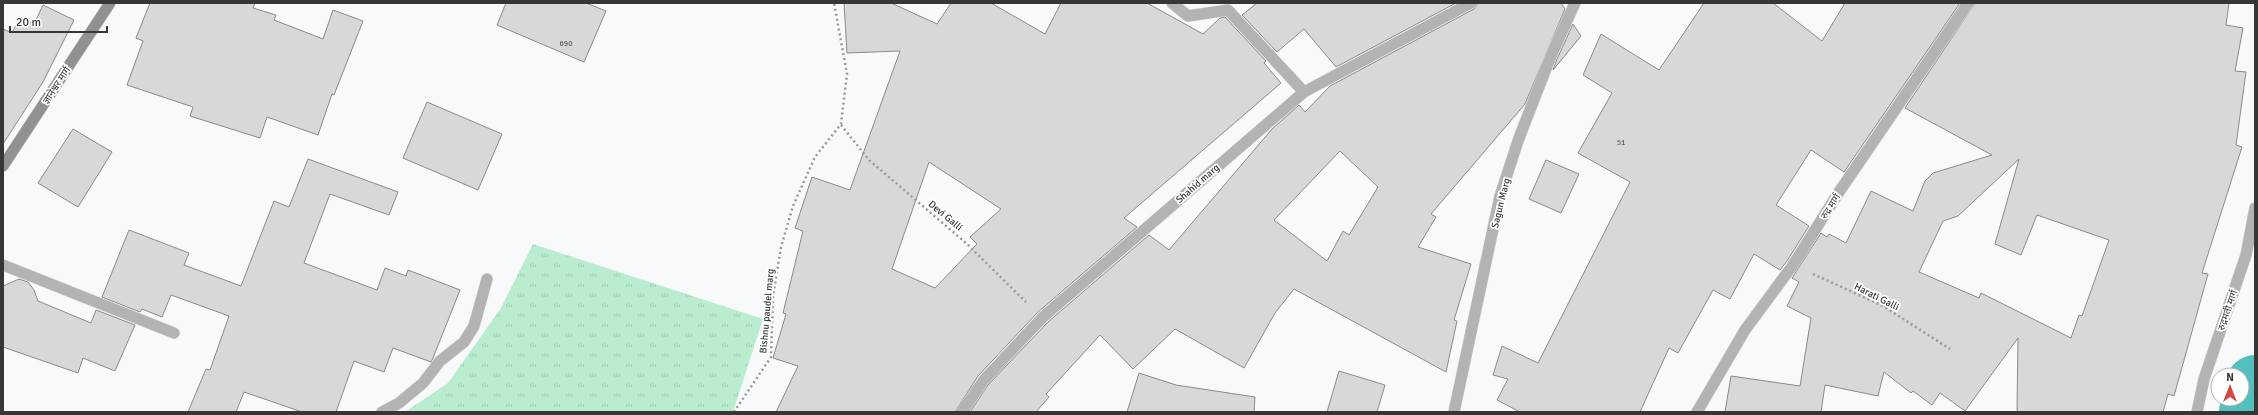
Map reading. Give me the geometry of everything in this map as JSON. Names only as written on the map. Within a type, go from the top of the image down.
[{"type":"main road","name":"ज्ञानेश्वर मार्ग","points":[[3,166],[110,3]]},
{"type":"street","points":[[1172,3],[1188,16],[1228,10],[1304,92]]},
{"type":"street","name":"Shahid marg","points":[[962,412],[983,381],[1043,317],[1304,92],[1471,3]]},
{"type":"street","name":"Sagun Marg","points":[[1454,412],[1500,196],[1519,138],[1551,56],[1575,3]]},
{"type":"street","name":"रुद्र मार्ग","points":[[1696,412],[1745,330],[1793,265],[1839,192],[1968,3]]},
{"type":"street","name":"रुद्रमती मार्ग","points":[[2197,412],[2204,380],[2246,255],[2255,208]]},
{"type":"street","points":[[3,265],[174,333]]},
{"type":"street","points":[[382,412],[399,403],[423,383],[440,361],[464,342],[474,326],[487,279]]},
{"type":"path","points":[[834,3],[847,74],[841,124]]},
{"type":"path","name":"Devi Galli","points":[[841,124],[869,160],[966,243],[1043,317]]},
{"type":"path","name":"Bishnu paudel marg","points":[[734,412],[771,357],[773,296],[781,247],[793,206],[815,157],[841,124]]},
{"type":"path","name":"Harati Galli","points":[[1793,265],[1883,306],[1950,349]]},
{"type":"green space","points":[[533,244],[763,319],[733,412],[405,412],[448,383],[501,308]]},
{"type":"building","points":[[150,3],[255,3],[253,8],[276,15],[274,20],[323,39],[333,10],[363,21],[334,95],[332,94],[318,135],[267,117],[260,138],[190,116],[193,107],[127,85],[143,41],[136,38]]},
{"type":"building","points":[[506,3],[586,3],[606,11],[584,62],[497,25]]},
{"type":"building","points":[[844,3],[891,3],[937,24],[951,3],[991,3],[1045,34],[1061,3],[1147,3],[1203,34],[1220,18],[1225,17],[1266,61],[1264,63],[1281,83],[1124,218],[1137,227],[1038,312],[978,376],[955,412],[776,412],[798,366],[773,358],[786,314],[783,313],[803,231],[795,228],[812,177],[850,190],[900,51],[847,53]],"holes":[[[929,162],[1001,209],[970,237],[977,244],[935,288],[892,269]]]},
{"type":"building","points":[[1257,3],[1456,3],[1336,67],[1304,29],[1277,52],[1242,15]]},
{"type":"building","points":[[1478,3],[1561,3],[1565,9],[1525,104],[1431,214],[1436,217],[1418,247],[1471,264],[1454,320],[1457,321],[1446,372],[1294,289],[1275,313],[1244,368],[1175,329],[1133,369],[1100,335],[1046,394],[1049,397],[1036,412],[970,412],[988,385],[1048,322],[1149,235],[1169,250],[1272,129],[1299,105],[1305,112],[1330,86],[1474,9]],"holes":[[[1340,151],[1378,187],[1349,235],[1343,231],[1327,261],[1274,220]]]},
{"type":"building","points":[[1704,3],[1773,3],[1822,41],[1845,3],[1960,3],[1844,172],[1811,150],[1776,205],[1809,226],[1787,261],[1780,270],[1754,254],[1730,299],[1713,290],[1678,353],[1669,348],[1640,412],[1520,412],[1497,400],[1508,379],[1493,375],[1502,346],[1538,363],[1630,182],[1578,153],[1612,93],[1583,75],[1601,34],[1659,70]]},
{"type":"building","points":[[1975,3],[2229,3],[2226,25],[2243,28],[2235,71],[2246,72],[2236,145],[2242,147],[2202,273],[2208,274],[2174,396],[2168,394],[2163,412],[2017,412],[2018,338],[1965,411],[1940,393],[1932,405],[1913,391],[1911,393],[1884,372],[1878,396],[1825,385],[1821,412],[1725,412],[1731,376],[1800,386],[1811,318],[1787,306],[1799,282],[1792,278],[1821,233],[1827,237],[1829,234],[1846,243],[1871,191],[1913,211],[1925,181],[1933,173],[1992,155],[1905,108]],"holes":[[[2019,159],[1995,244],[2021,255],[2037,215],[2109,240],[2082,316],[2079,315],[2071,338],[1981,293],[1979,298],[1919,272],[1943,221],[1958,216]]]},
{"type":"building","points":[[43,5],[74,20],[43,82],[3,144],[3,29],[12,33],[20,17],[34,24]]},
{"type":"building","points":[[1573,24],[1581,36],[1553,70],[1557,59]]},
{"type":"building","points":[[427,102],[502,134],[478,190],[403,158]]},
{"type":"building","points":[[73,129],[112,152],[78,207],[38,183]]},
{"type":"building","points":[[308,159],[398,192],[389,215],[330,194],[304,263],[377,290],[385,268],[406,276],[408,270],[460,290],[433,358],[431,362],[393,348],[384,372],[354,361],[336,412],[302,412],[244,392],[236,412],[188,412],[206,369],[210,370],[229,316],[171,295],[162,317],[142,309],[140,312],[102,297],[129,230],[189,253],[184,265],[241,286],[274,201],[289,207]]},
{"type":"building","points":[[1546,160],[1579,174],[1561,213],[1529,199]]},
{"type":"building","points":[[19,279],[28,282],[34,290],[38,301],[91,323],[96,310],[135,325],[115,371],[83,358],[78,373],[3,347],[3,286]]},
{"type":"building","points":[[1339,371],[1385,385],[1377,412],[1327,412]]},
{"type":"building","points":[[1139,373],[1176,385],[1255,397],[1254,412],[1127,412]]},
{"type":"waterway","points":[[2248,412],[2255,384]]}]
